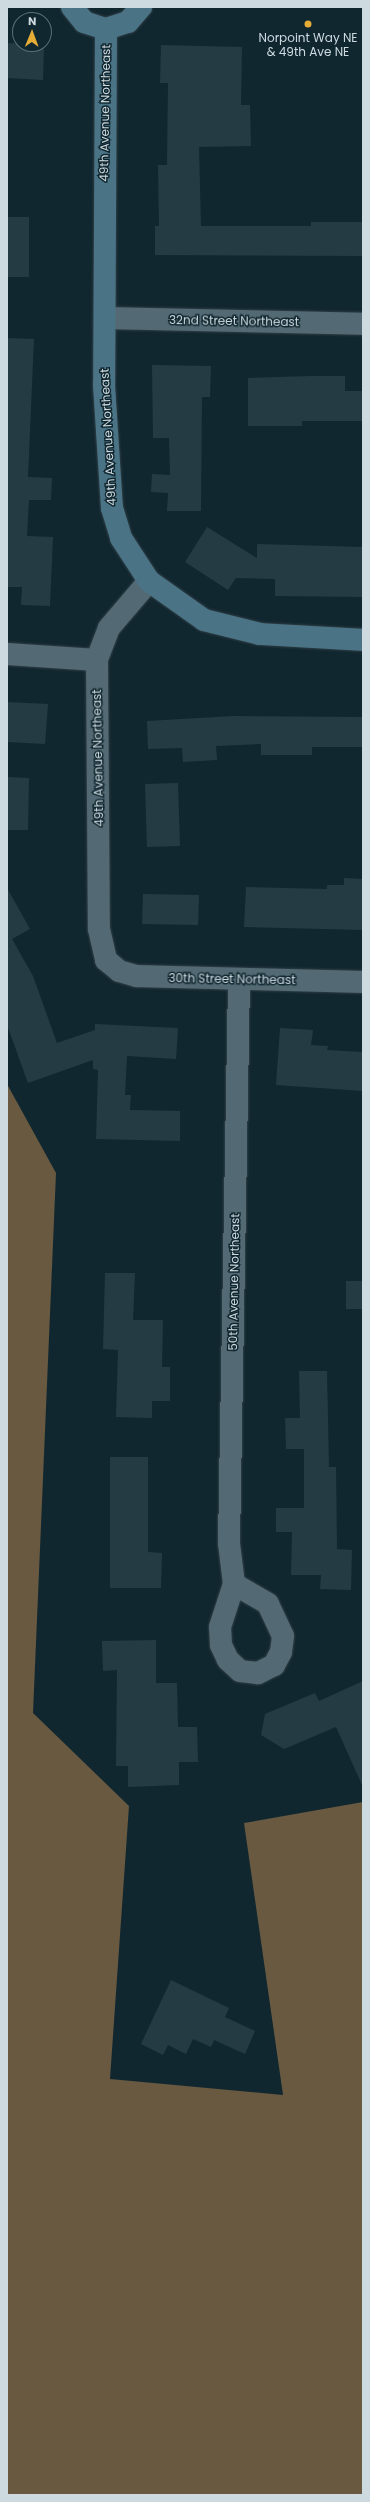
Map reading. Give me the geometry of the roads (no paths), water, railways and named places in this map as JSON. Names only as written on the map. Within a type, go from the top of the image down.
[{"type":"street","points":[[72,7],[84,22],[106,29],[128,22],[141,7]]},
{"type":"street","name":"49th Avenue Northeast","points":[[106,29],[104,385],[112,508],[129,553],[149,580],[108,628],[97,660],[99,929],[106,960]]},
{"type":"street","name":"32nd Street Northeast","points":[[105,318],[363,324]]},
{"type":"street","points":[[149,580],[185,609],[228,628],[260,634],[363,640]]},
{"type":"street","points":[[7,654],[97,660]]},
{"type":"street","name":"30th Street Northeast","points":[[106,960],[119,971],[137,976],[363,982]]},
{"type":"street","name":"50th Avenue Northeast","points":[[234,1584],[229,1543],[239,979]]},
{"type":"place","name":"Norpoint Way NE & 49th Ave NE","points":[[308,24]]}]
